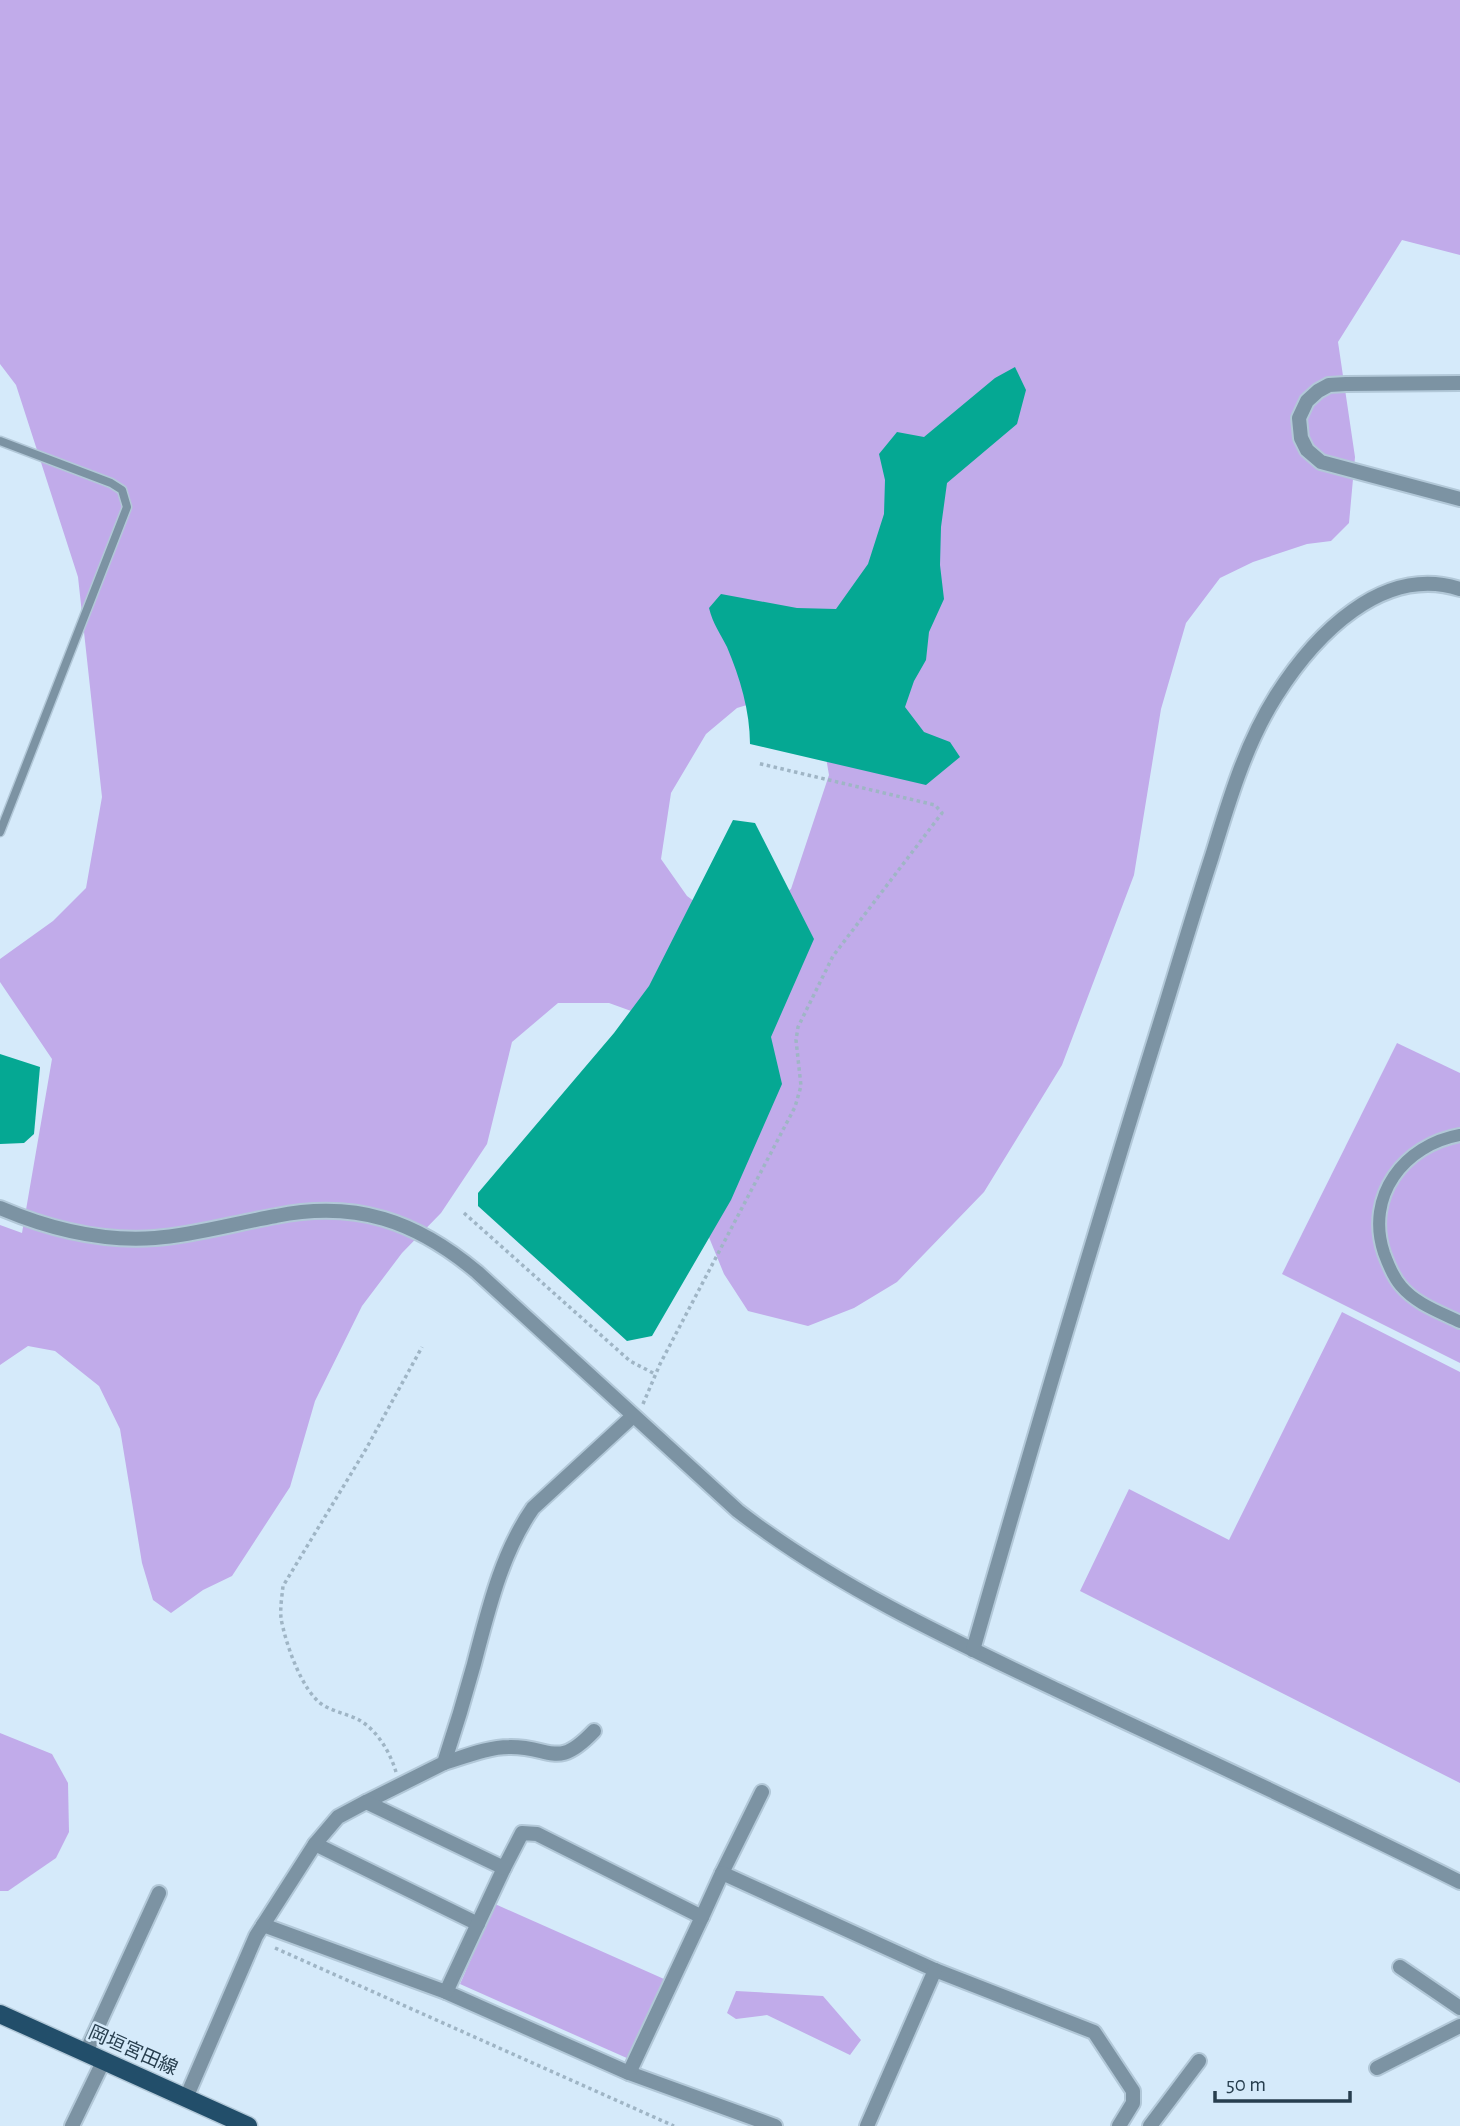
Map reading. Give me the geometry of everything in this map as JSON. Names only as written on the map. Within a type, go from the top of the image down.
[{"type":"main road","name":"岡垣宮田線","points":[[0,2014],[248,2126]]},
{"type":"street","points":[[1460,383],[1329,385],[1307,401],[1299,418],[1301,438],[1307,450],[1321,462],[1460,499]]},
{"type":"street","points":[[973,1650],[1039,1421],[1161,1020],[1225,814],[1254,735],[1298,666],[1356,608],[1385,592],[1409,586],[1429,585],[1460,589]]},
{"type":"street","points":[[1460,1135],[1424,1147],[1406,1160],[1391,1180],[1380,1210],[1378,1237],[1399,1285],[1414,1298],[1460,1322]]},
{"type":"street","points":[[0,1208],[79,1235],[116,1238],[156,1238],[319,1210],[374,1215],[425,1235],[449,1249],[737,1511],[782,1545],[973,1650],[1460,1882]]},
{"type":"street","points":[[444,1763],[474,1666],[491,1597],[523,1522],[533,1508],[633,1416]]},
{"type":"street","points":[[186,2098],[260,1931],[315,1844],[338,1818],[444,1763],[508,1747],[564,1755],[580,1746],[594,1731]]},
{"type":"street","points":[[629,2073],[762,1792]]},
{"type":"street","points":[[366,1802],[504,1868]]},
{"type":"street","points":[[446,1992],[522,1833],[537,1834],[702,1917]]},
{"type":"street","points":[[315,1844],[478,1924]]},
{"type":"street","points":[[722,1873],[935,1970],[1094,2032],[1133,2091],[1132,2103],[1119,2126]]},
{"type":"street","points":[[86,2052],[159,1893]]},
{"type":"street","points":[[260,1931],[446,1992],[629,2073],[775,2126]]},
{"type":"street","points":[[1400,1967],[1460,2008]]},
{"type":"street","points":[[867,2126],[935,1970]]},
{"type":"street","points":[[1377,2067],[1460,2026]]},
{"type":"street","points":[[72,2126],[104,2060]]},
{"type":"street","points":[[1150,2126],[1199,2061]]},
{"type":"lane","points":[[0,440],[111,483],[122,490],[127,507],[0,832]]},
{"type":"path","points":[[633,1416],[642,1406],[655,1374],[795,1107],[801,1086],[796,1040],[798,1027],[833,956],[942,813],[935,805],[757,762]]},
{"type":"path","points":[[464,1213],[630,1361],[655,1374]]},
{"type":"path","points":[[404,1782],[396,1772],[391,1756],[382,1742],[360,1720],[322,1705],[309,1692],[298,1671],[281,1617],[284,1586],[366,1449],[422,1347]]},
{"type":"path","points":[[260,1931],[266,1944],[674,2126]]},
{"type":"shaded area","points":[[0,0],[1460,0],[1460,255],[1402,240],[1338,342],[1355,457],[1349,523],[1331,541],[1307,544],[1253,562],[1220,578],[1186,623],[1161,709],[1134,875],[1062,1065],[984,1192],[897,1282],[854,1308],[808,1326],[748,1311],[724,1274],[697,1208],[656,1020],[609,1003],[558,1003],[512,1042],[487,1144],[441,1213],[402,1253],[362,1306],[315,1401],[290,1487],[232,1576],[203,1590],[171,1613],[153,1600],[142,1563],[120,1429],[99,1386],[55,1351],[28,1346],[0,1365],[0,1225],[22,1233],[52,1059],[0,982],[0,959],[53,921],[86,888],[102,797],[78,577],[16,385],[0,364]],"holes":[[[760,701],[823,740],[829,775],[791,889],[769,905],[710,913],[687,896],[661,859],[671,793],[706,734],[737,708]]]},
{"type":"shaded area","points":[[1015,367],[1026,390],[1017,424],[947,483],[941,527],[940,565],[944,599],[929,632],[926,660],[914,681],[905,707],[924,732],[950,742],[960,757],[926,785],[750,744],[740,683],[709,608],[721,594],[797,608],[836,609],[868,564],[884,514],[885,480],[879,454],[897,432],[924,437],[995,378]]},
{"type":"shaded area","points":[[733,820],[755,823],[814,939],[771,1037],[782,1084],[731,1200],[652,1336],[627,1341],[478,1206],[478,1193],[614,1033],[649,986]]},
{"type":"shaded area","points":[[1397,1043],[1460,1073],[1460,1363],[1282,1274]]},
{"type":"shaded area","points":[[0,1054],[40,1067],[34,1134],[24,1143],[0,1144]]},
{"type":"shaded area","points":[[1342,1312],[1460,1372],[1460,1783],[1080,1591],[1129,1489],[1229,1540]]},
{"type":"shaded area","points":[[0,1733],[52,1754],[68,1783],[69,1832],[56,1858],[8,1891],[0,1891]]},
{"type":"shaded area","points":[[495,1904],[664,1979],[629,2059],[460,1984]]},
{"type":"shaded area","points":[[736,1991],[823,1996],[861,2040],[850,2055],[767,2015],[736,2019],[727,2013]]}]
